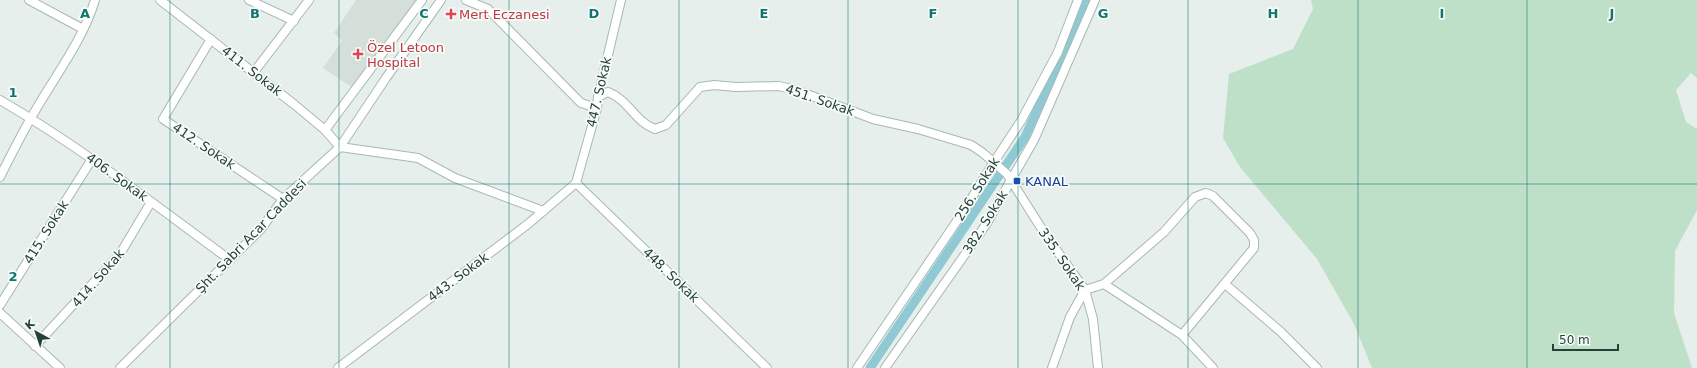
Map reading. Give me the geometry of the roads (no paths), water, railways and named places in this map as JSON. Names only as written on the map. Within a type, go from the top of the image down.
[{"type":"street","points":[[29,0],[83,29]]},
{"type":"street","points":[[0,177],[31,118],[83,29],[91,13],[95,0]]},
{"type":"street","points":[[249,0],[294,21]]},
{"type":"street","points":[[254,72],[309,0]]},
{"type":"street","points":[[325,130],[422,0]]},
{"type":"street","name":"Şht. Sabri Acar Caddesi","points":[[120,368],[261,229],[283,199],[340,147],[386,78],[442,0]]},
{"type":"street","points":[[466,0],[488,9],[581,103],[597,108]]},
{"type":"street","name":"447. Sokak","points":[[576,183],[597,108],[598,97],[621,0]]},
{"type":"street","name":"256. Sokak","points":[[857,368],[997,164],[1058,52],[1078,0]]},
{"type":"street","name":"382. Sokak","points":[[885,368],[987,223],[1009,177],[1034,140],[1095,0]]},
{"type":"street","name":"411. Sokak","points":[[162,1],[254,72],[325,130],[340,147]]},
{"type":"street","name":"412. Sokak","points":[[211,39],[163,119],[283,199]]},
{"type":"street","name":"451. Sokak","points":[[598,97],[608,92],[619,96],[647,126],[655,129],[666,125],[700,87],[714,85],[736,87],[779,86],[796,90],[873,119],[918,129],[971,146],[997,164],[1009,177]]},
{"type":"street","name":"406. Sokak","points":[[0,100],[31,118],[92,159],[230,260]]},
{"type":"street","points":[[340,147],[418,158],[455,178],[543,211]]},
{"type":"street","name":"415. Sokak","points":[[0,305],[92,159]]},
{"type":"street","name":"335. Sokak","points":[[1009,177],[1045,234],[1085,290],[1093,319],[1098,368]]},
{"type":"street","name":"443. Sokak","points":[[338,368],[543,211],[576,183]]},
{"type":"street","name":"448. Sokak","points":[[576,183],[767,368]]},
{"type":"street","points":[[1052,368],[1070,317],[1085,290],[1104,284],[1164,232],[1195,197],[1206,194],[1213,196],[1250,233],[1254,240],[1254,248],[1182,335]]},
{"type":"street","name":"414. Sokak","points":[[35,346],[120,254],[151,202]]},
{"type":"street","points":[[1104,284],[1182,335],[1213,368]]},
{"type":"street","points":[[1224,284],[1281,332],[1317,368]]},
{"type":"street","points":[[0,313],[60,368]]},
{"type":"waterway","points":[[870,368],[1025,137],[1086,0]]},
{"type":"place","name":"Mert Eczanesi","points":[[451,14]]},
{"type":"place","name":"Özel Letoon Hospital","points":[[358,54]]},
{"type":"place","name":"KANAL","points":[[1017,181]]}]
